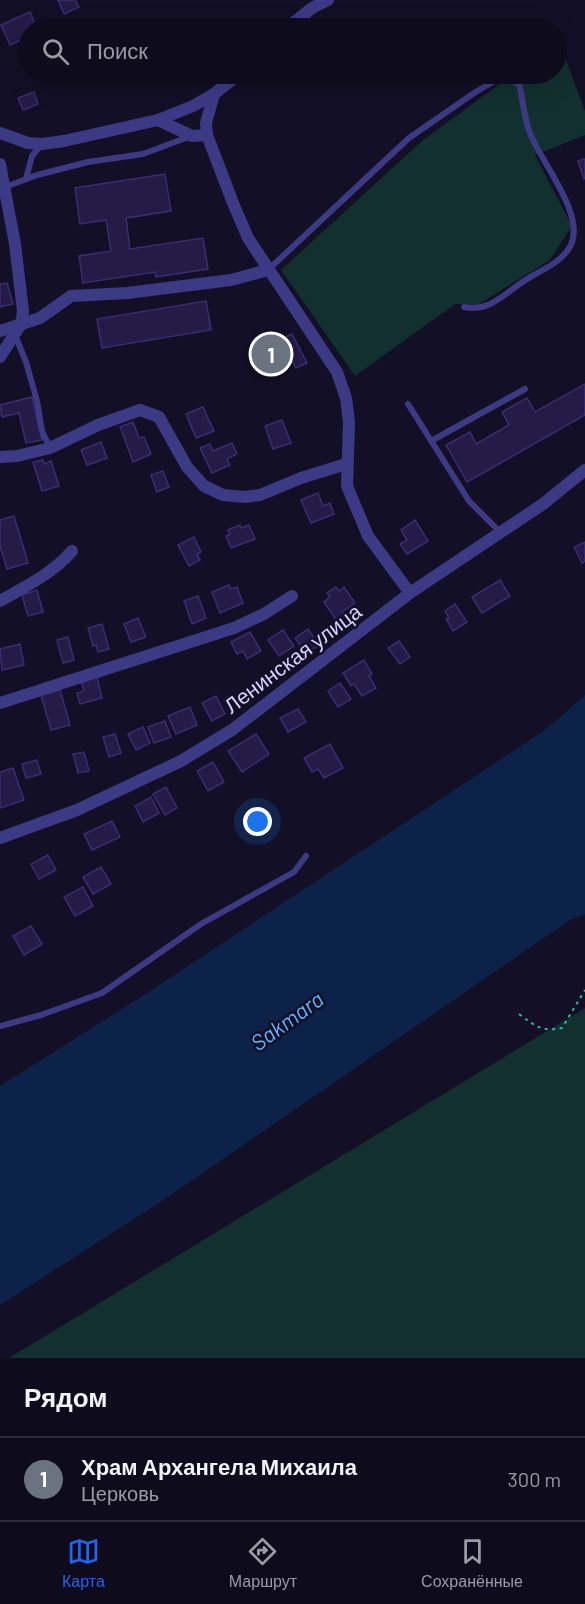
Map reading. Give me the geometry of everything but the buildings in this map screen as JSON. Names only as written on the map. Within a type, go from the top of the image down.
[{"type":"street","points":[[299,18],[328,0]]},
{"type":"street","points":[[0,132],[28,143],[42,144],[158,120],[193,106],[226,84]]},
{"type":"street","points":[[214,94],[206,123],[207,135],[232,203],[248,238],[337,372],[346,398],[349,422],[347,486],[368,536],[410,593]]},
{"type":"street","points":[[158,120],[192,136],[207,135]]},
{"type":"street","points":[[0,164],[15,244],[23,312],[18,329],[0,357]]},
{"type":"street","points":[[0,331],[18,329],[40,318],[71,296],[127,293],[231,280],[268,270]]},
{"type":"street","points":[[0,457],[17,456],[50,448],[98,425],[140,410],[159,417],[187,467],[204,486],[223,495],[245,497],[260,495],[301,478],[346,464]]},
{"type":"street","name":"Ленинская улица","points":[[0,838],[77,810],[181,761],[232,730],[410,593],[501,534],[585,470]]},
{"type":"street","points":[[0,601],[60,565],[72,551]]},
{"type":"street","points":[[0,703],[234,628],[264,614],[292,596]]},
{"type":"lane","points":[[268,270],[409,138],[489,84]]},
{"type":"lane","points":[[464,307],[476,309],[493,305],[508,292],[558,260],[570,248],[574,236],[574,221],[567,204],[529,132],[519,84]]},
{"type":"lane","points":[[4,187],[88,162],[143,154],[192,136]]},
{"type":"lane","points":[[26,179],[32,156],[42,144]]},
{"type":"lane","points":[[18,329],[37,401],[42,431],[50,448]]},
{"type":"lane","points":[[431,441],[525,389]]},
{"type":"lane","points":[[408,404],[469,501],[501,534]]},
{"type":"lane","points":[[0,1026],[41,1015],[102,993],[201,924],[294,872],[306,856]]},
{"type":"path","points":[[519,1014],[537,1027],[548,1031],[562,1028],[585,990]]},
{"type":"green space","points":[[567,63],[585,111],[585,135],[535,155],[572,226],[550,260],[479,304],[455,304],[355,376],[281,270],[423,140],[500,84],[567,84]]},
{"type":"green space","points":[[585,1008],[585,1358],[9,1358]]},
{"type":"water","name":"Sakmara","points":[[585,695],[585,914],[570,920],[162,1201],[0,1305],[0,1086],[141,997],[545,730]]},
{"type":"place","name":"Храм Архангела Михаила","points":[[271,354]]}]
